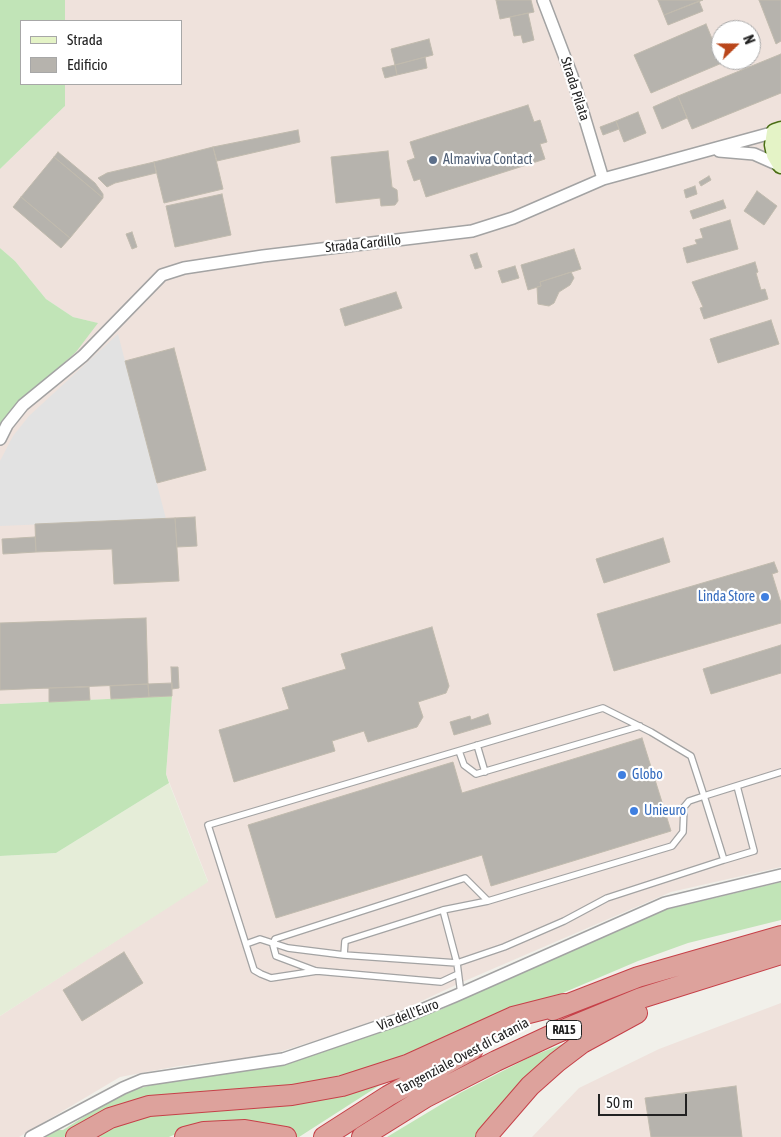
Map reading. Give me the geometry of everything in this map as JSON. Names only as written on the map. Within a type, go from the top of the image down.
[{"type":"highway","name":"Tangenziale Ovest di Catania","points":[[324,1137],[419,1078],[564,1004],[698,958],[781,936]]},
{"type":"highway","name":"Tangenziale Ovest di Catania","points":[[362,1137],[426,1097],[556,1033],[641,998],[781,954]]},
{"type":"highway","points":[[486,1137],[530,1086],[557,1062],[604,1030],[633,1014],[664,1002],[781,962]]},
{"type":"highway","points":[[76,1137],[110,1118],[149,1106],[292,1096],[342,1086],[407,1065],[513,1017],[564,1004]]},
{"type":"highway","points":[[185,1137],[204,1132],[245,1130],[286,1137]]},
{"type":"main road","points":[[779,134],[773,145],[775,155],[781,166]]},
{"type":"street","name":"Strada Pilata","points":[[543,0],[572,76],[603,179]]},
{"type":"street","name":"Strada Cardillo","points":[[0,439],[7,425],[24,405],[83,356],[162,275],[184,268],[263,256],[472,231],[513,218],[603,179],[704,151],[779,134]]},
{"type":"street","points":[[704,151],[744,152],[781,166]]},
{"type":"street","name":"Via dell'Euro","points":[[31,1137],[123,1088],[142,1080],[283,1059],[400,1019],[461,994],[656,906],[685,897],[781,875]]},
{"type":"lane","points":[[458,974],[441,982],[317,971],[271,978],[254,970],[208,825],[603,708],[640,726],[691,756],[724,860]]},
{"type":"lane","points":[[459,751],[464,765],[476,774],[640,726]]},
{"type":"lane","points":[[477,745],[485,772]]},
{"type":"lane","points":[[344,955],[345,941],[443,910],[488,901],[672,846],[683,832],[684,807],[689,801],[781,772]]},
{"type":"lane","points":[[246,944],[260,939],[273,945],[344,955],[457,963],[504,947],[607,898],[754,851],[737,786]]},
{"type":"lane","points":[[317,971],[276,956],[273,945],[275,939],[465,878],[488,901]]},
{"type":"lane","points":[[443,910],[457,963],[461,994]]},
{"type":"shaded area","points":[[65,0],[781,0],[781,867],[671,892],[460,983],[396,1013],[327,1037],[279,1052],[240,1059],[179,1066],[120,1077],[19,1137],[0,1137],[0,1016],[208,881],[166,774],[172,696],[0,704],[0,426],[19,403],[97,323],[73,317],[46,299],[15,261],[0,248],[0,169],[65,106],[65,85],[182,85],[182,20],[65,20]]},
{"type":"shaded area","points":[[118,334],[166,519],[0,526],[0,461],[13,436],[29,416]]},
{"type":"shaded area","points":[[781,1003],[781,1137],[532,1137],[579,1088],[659,1049]]},
{"type":"green space","points":[[0,0],[65,0],[65,20],[20,20],[20,85],[65,85],[65,106],[0,169]]},
{"type":"green space","points":[[0,248],[15,261],[46,299],[73,317],[98,323],[76,352],[19,403],[0,426]]},
{"type":"green space","points":[[172,696],[166,774],[169,783],[56,853],[0,856],[0,704]]},
{"type":"green space","points":[[169,783],[208,882],[0,1016],[0,856],[56,853]]},
{"type":"green space","points":[[781,882],[781,920],[688,943],[638,961],[431,1049],[337,1080],[89,1121],[64,1137],[42,1137],[53,1130],[63,1130],[120,1094],[155,1084],[279,1066],[440,1010],[546,960],[664,910]]},
{"type":"green space","points":[[568,1042],[478,1137],[387,1137],[460,1093],[532,1056]]},
{"type":"green space","points":[[394,1076],[299,1137],[178,1133],[169,1137],[85,1137],[123,1117]]},
{"type":"building","points":[[496,0],[531,0],[534,12],[500,19]]},
{"type":"building","points":[[658,0],[703,0],[664,15]]},
{"type":"building","points":[[759,0],[781,0],[781,41],[776,44]]},
{"type":"building","points":[[699,1],[703,11],[668,25],[664,15]]},
{"type":"building","points":[[528,13],[534,40],[523,43],[521,35],[514,36],[510,17]]},
{"type":"building","points":[[706,24],[711,36],[711,68],[651,93],[634,55]]},
{"type":"building","points":[[429,39],[433,55],[395,65],[391,49]]},
{"type":"building","points":[[781,54],[781,93],[692,129],[678,96],[742,70],[761,70],[761,62]]},
{"type":"building","points":[[425,57],[427,68],[397,75],[395,65]]},
{"type":"building","points":[[395,65],[397,75],[385,78],[382,68]]},
{"type":"building","points":[[678,96],[687,118],[662,129],[653,107]]},
{"type":"building","points":[[528,105],[534,122],[540,120],[547,142],[540,144],[545,159],[426,197],[420,179],[414,181],[407,161],[415,158],[410,142]]},
{"type":"building","points":[[638,112],[646,133],[624,142],[616,121]]},
{"type":"building","points":[[616,121],[619,129],[603,135],[600,127]]},
{"type":"building","points":[[298,130],[300,142],[217,161],[213,147]]},
{"type":"building","points":[[213,147],[223,189],[164,203],[154,162]]},
{"type":"building","points":[[388,151],[392,187],[397,190],[398,201],[395,205],[381,206],[380,198],[336,203],[331,157]]},
{"type":"building","points":[[58,152],[95,183],[103,194],[103,198],[54,157]]},
{"type":"building","points":[[54,157],[103,198],[70,238],[21,197]]},
{"type":"building","points":[[154,162],[156,173],[115,183],[107,187],[98,178],[107,173]]},
{"type":"building","points":[[709,176],[711,180],[701,186],[699,182]]},
{"type":"building","points":[[695,186],[697,194],[686,198],[684,190]]},
{"type":"building","points":[[757,191],[777,206],[764,225],[744,211]]},
{"type":"building","points":[[222,194],[231,235],[175,247],[166,206]]},
{"type":"building","points":[[21,197],[70,238],[61,248],[13,207]]},
{"type":"building","points":[[723,200],[726,208],[693,219],[690,211]]},
{"type":"building","points":[[730,220],[738,249],[687,263],[683,248],[697,244],[695,240],[703,238],[700,229]]},
{"type":"building","points":[[132,232],[137,247],[132,249],[126,234]]},
{"type":"building","points":[[574,249],[581,269],[540,282],[541,286],[528,290],[521,265]]},
{"type":"building","points":[[477,253],[482,267],[475,269],[470,255]]},
{"type":"building","points":[[755,262],[761,290],[765,289],[768,299],[704,319],[700,308],[703,307],[692,282]]},
{"type":"building","points":[[515,266],[519,278],[502,283],[498,271]]},
{"type":"building","points":[[571,272],[574,278],[570,285],[559,292],[554,303],[549,306],[538,304],[537,287],[541,286],[540,282]]},
{"type":"building","points":[[396,292],[402,308],[345,326],[340,309]]},
{"type":"building","points":[[771,320],[779,344],[718,363],[710,339]]},
{"type":"building","points":[[174,348],[206,470],[157,483],[125,361]]},
{"type":"building","points":[[195,517],[197,546],[177,547],[175,518]]},
{"type":"building","points":[[175,518],[179,581],[114,584],[112,549],[36,552],[35,524]]},
{"type":"building","points":[[35,537],[36,552],[3,554],[2,539]]},
{"type":"building","points":[[663,538],[670,562],[604,583],[596,559]]},
{"type":"building","points":[[774,562],[778,572],[772,574],[781,603],[781,623],[614,671],[597,614]]},
{"type":"building","points":[[146,618],[148,684],[0,690],[0,623]]},
{"type":"building","points":[[432,627],[449,686],[446,693],[418,702],[423,717],[417,727],[368,742],[364,731],[332,741],[335,751],[234,782],[219,730],[289,709],[282,688],[346,669],[341,654]]},
{"type":"building","points":[[781,645],[781,673],[711,694],[703,669]]},
{"type":"building","points":[[171,667],[178,667],[179,688],[172,689]]},
{"type":"building","points":[[172,683],[172,696],[149,697],[148,684]]},
{"type":"building","points":[[148,684],[149,697],[111,699],[110,686]]},
{"type":"building","points":[[89,687],[90,700],[49,702],[49,688]]},
{"type":"building","points":[[488,714],[491,724],[454,735],[450,722],[470,716],[471,720]]},
{"type":"building","points":[[642,738],[671,831],[491,886],[482,855],[276,918],[248,825],[453,762],[462,793]]},
{"type":"building","points":[[124,952],[143,983],[82,1021],[63,990]]},
{"type":"building","points":[[736,1086],[742,1137],[651,1137],[645,1098]]},
{"type":"place","name":"Almaviva Contact","points":[[433,160]]},
{"type":"place","name":"Linda Store","points":[[765,597]]},
{"type":"place","name":"Globo","points":[[622,775]]},
{"type":"place","name":"Unieuro","points":[[634,811]]}]
